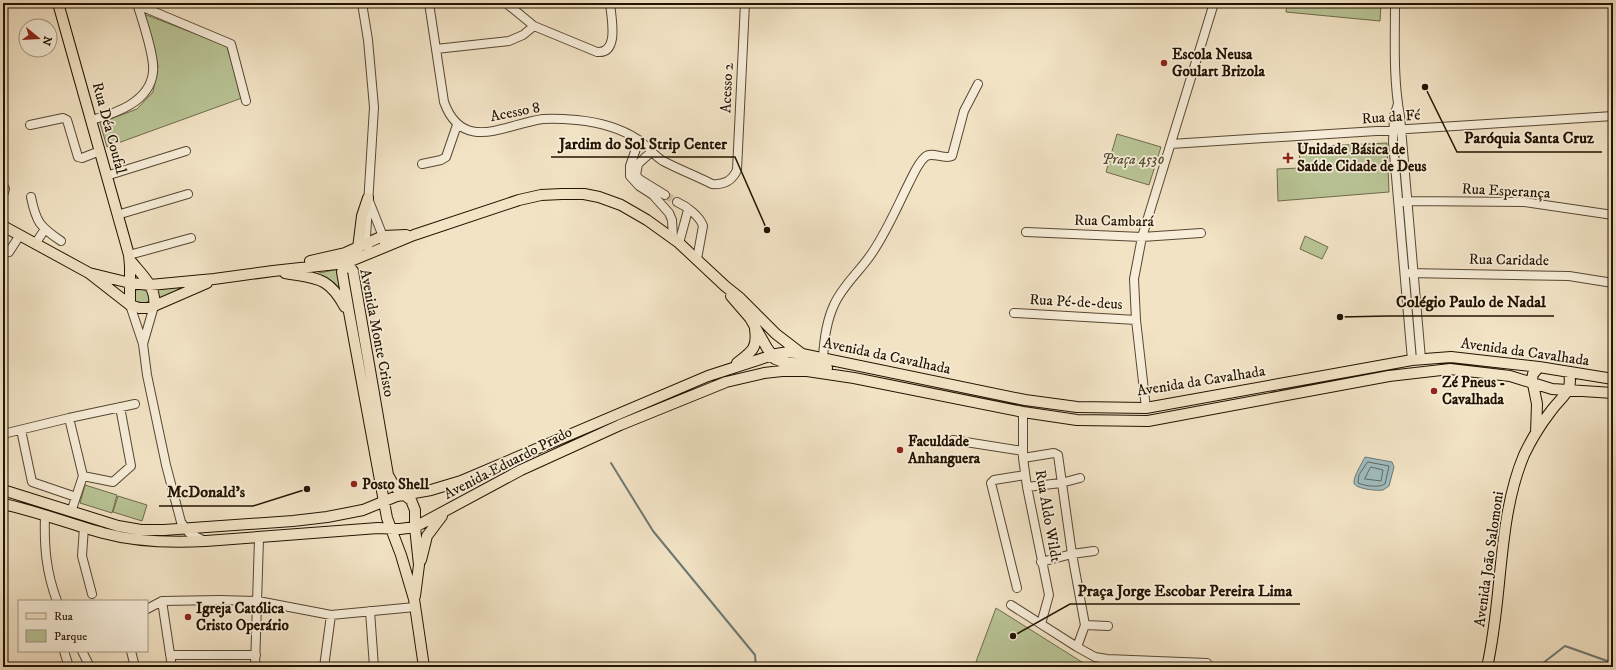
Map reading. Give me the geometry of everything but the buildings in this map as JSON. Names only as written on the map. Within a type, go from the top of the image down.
[{"type":"main road","name":"Rua Déa Coufal","points":[[58,3],[92,120],[129,261],[130,305]]},
{"type":"main road","name":"Avenida da Cavalhada","points":[[273,271],[363,248],[384,241],[414,235],[519,200],[541,195],[584,194],[599,197],[621,205],[647,220],[676,240],[740,298],[776,334],[802,354],[1025,400],[1077,407],[1146,408],[1417,359],[1451,357],[1539,367],[1613,379]]},
{"type":"main road","points":[[306,262],[334,260],[346,263],[351,254],[363,248],[362,216],[368,198]]},
{"type":"main road","name":"Avenida da Cavalhada","points":[[3,226],[88,273],[130,305],[139,308],[154,306],[214,279]]},
{"type":"main road","name":"Avenida da Cavalhada","points":[[88,273],[130,283],[150,285],[346,263],[363,248]]},
{"type":"main road","name":"Rua Déa Coufal","points":[[129,261],[154,291],[156,298],[154,306]]},
{"type":"main road","points":[[110,279],[119,276],[129,261]]},
{"type":"main road","name":"Avenida Monte Cristo","points":[[415,603],[419,565],[415,527],[415,510],[411,500],[395,486],[388,475],[353,271],[346,263],[342,272],[348,312],[381,487],[387,518],[392,529],[415,603],[424,667]]},
{"type":"main road","points":[[273,271],[315,278],[329,284],[337,292],[348,312]]},
{"type":"main road","name":"Avenida da Cavalhada","points":[[725,286],[735,302],[750,318],[771,355]]},
{"type":"main road","points":[[729,368],[751,352],[757,340],[754,325]]},
{"type":"main road","name":"Avenida Eduardo Prado","points":[[3,490],[118,526],[141,530],[185,529],[308,520],[363,510],[398,496],[431,490],[461,481],[682,386],[729,368],[771,355],[789,352],[802,354]]},
{"type":"main road","points":[[771,355],[783,362],[812,365],[839,372],[854,378]]},
{"type":"main road","points":[[1533,383],[1533,374],[1539,367]]},
{"type":"main road","name":"Avenida da Cavalhada","points":[[854,378],[1023,412],[1077,420],[1148,421],[1389,376],[1450,369],[1510,376],[1552,389],[1613,394]]},
{"type":"main road","name":"Avenida Eduardo Prado","points":[[3,504],[104,534],[138,540],[206,542],[378,528],[392,529],[415,527],[444,513],[520,470],[620,425],[726,382],[764,373],[793,370],[854,378]]},
{"type":"main road","points":[[1568,390],[1570,381],[1569,372]]},
{"type":"main road","points":[[871,381],[909,385],[913,378]]},
{"type":"main road","name":"Avenida João Salomoni","points":[[1533,383],[1537,404],[1536,435]]},
{"type":"main road","points":[[933,394],[944,388],[978,391]]},
{"type":"main road","name":"Avenida João Salomoni","points":[[1487,667],[1493,641],[1510,501],[1517,475],[1525,454],[1550,411],[1568,390]]},
{"type":"main road","points":[[419,565],[427,536],[444,513]]},
{"type":"street","points":[[362,3],[368,40],[374,107],[368,198],[384,241]]},
{"type":"street","points":[[422,164],[441,160],[446,157],[457,125],[449,115],[444,102],[429,3]]},
{"type":"street","points":[[506,3],[534,26],[597,52],[607,50],[611,45],[610,3]]},
{"type":"street","name":"Acesso 2","points":[[650,152],[662,160],[712,184],[727,182],[733,178],[737,170],[745,3]]},
{"type":"street","points":[[1146,408],[1136,320],[1134,282],[1142,237],[1214,3]]},
{"type":"street","points":[[1395,3],[1395,44],[1398,104],[1402,130],[1414,273],[1417,359]]},
{"type":"street","points":[[92,120],[131,105],[142,95],[150,83],[154,72],[153,61],[138,4]]},
{"type":"street","points":[[138,4],[230,44],[246,101]]},
{"type":"street","points":[[436,49],[509,41],[523,34],[534,26]]},
{"type":"street","points":[[823,358],[825,330],[828,318],[835,302],[871,255],[884,234],[912,176],[926,156],[930,155],[948,158],[952,156],[957,132],[964,111],[978,84]]},
{"type":"street","points":[[1398,104],[1394,116],[1393,131],[1398,203],[1404,274],[1417,359]]},
{"type":"street","name":"Rua da Fé","points":[[1171,144],[1613,116]]},
{"type":"street","points":[[30,125],[63,118],[66,120],[78,157],[82,158],[100,151]]},
{"type":"street","name":"Acesso 8","points":[[457,125],[470,131],[491,132],[543,119],[578,120],[615,128],[638,140],[650,152]]},
{"type":"street","points":[[638,140],[630,166],[630,176],[639,186],[653,195],[669,213],[676,240]]},
{"type":"street","points":[[106,176],[186,151]]},
{"type":"street","points":[[650,152],[638,164],[636,175],[665,195]]},
{"type":"street","points":[[3,185],[5,190],[3,195]]},
{"type":"street","points":[[117,215],[188,194]]},
{"type":"street","points":[[31,197],[35,216],[45,230],[61,241]]},
{"type":"street","name":"Rua Esperança","points":[[1398,203],[1407,201],[1524,202],[1613,215]]},
{"type":"street","points":[[677,202],[699,219],[703,226],[697,259]]},
{"type":"street","points":[[676,240],[688,210]]},
{"type":"street","points":[[35,244],[45,230]]},
{"type":"street","name":"Rua Cambará","points":[[1026,232],[1142,237],[1201,233]]},
{"type":"street","points":[[9,252],[20,235]]},
{"type":"street","points":[[129,261],[192,238]]},
{"type":"street","name":"Rua Caridade","points":[[1404,274],[1569,276],[1613,283]]},
{"type":"street","name":"Rua Déa Coufal","points":[[130,305],[143,344],[147,375],[166,465],[181,522],[185,529]]},
{"type":"street","name":"Rua Déa Coufal","points":[[143,344],[154,306]]},
{"type":"street","name":"Rua Pé-de-deus","points":[[1014,313],[1136,320]]},
{"type":"street","points":[[3,434],[135,404]]},
{"type":"street","points":[[83,476],[112,482],[130,466],[120,407]]},
{"type":"street","name":"Rua Aldo Wildt","points":[[1023,412],[1023,455],[1025,475],[1041,562],[1049,596],[1041,624]]},
{"type":"street","points":[[69,418],[83,476],[71,512]]},
{"type":"street","points":[[21,430],[32,482],[75,499]]},
{"type":"street","points":[[953,440],[1023,455],[1057,454],[1072,554],[1085,625],[1077,647]]},
{"type":"street","points":[[1017,588],[991,483],[994,480],[1025,475]]},
{"type":"street","points":[[1027,487],[1061,483],[1080,478]]},
{"type":"street","points":[[45,516],[44,546],[52,587],[57,600]]},
{"type":"street","points":[[84,528],[82,556],[92,594]]},
{"type":"street","points":[[185,529],[193,536],[206,542]]},
{"type":"street","points":[[255,667],[259,538]]},
{"type":"street","points":[[1041,562],[1072,554],[1094,551]]},
{"type":"street","points":[[148,608],[162,600],[258,601],[331,615],[370,611],[415,603]]},
{"type":"street","points":[[162,600],[172,667]]},
{"type":"street","points":[[1011,605],[1095,657],[1107,659],[1207,663]]},
{"type":"street","points":[[370,611],[374,667]]},
{"type":"street","points":[[324,667],[331,615]]},
{"type":"street","points":[[1085,625],[1108,626]]},
{"type":"street","points":[[64,652],[69,667]]},
{"type":"street","points":[[82,652],[90,667]]},
{"type":"street","points":[[131,652],[135,667]]},
{"type":"street","points":[[170,655],[256,655]]},
{"type":"green space","points":[[1287,3],[1381,3],[1380,21],[1286,12]]},
{"type":"green space","points":[[144,14],[227,46],[242,98],[107,147],[100,123],[137,109],[153,92],[158,66]]},
{"type":"green space","name":"Praça 4530","points":[[1117,134],[1161,147],[1149,185],[1106,172]]},
{"type":"green space","points":[[1387,143],[1389,192],[1278,201],[1277,169],[1300,168],[1299,147]]},
{"type":"green space","points":[[1305,236],[1328,247],[1322,259],[1300,249]]},
{"type":"green space","points":[[339,269],[343,292],[330,281],[314,274]]},
{"type":"green space","points":[[186,286],[158,299],[157,290]]},
{"type":"green space","points":[[142,289],[148,293],[150,297],[149,302],[148,304],[136,304],[131,296],[136,290]]},
{"type":"green space","points":[[85,485],[117,495],[112,513],[80,503]]},
{"type":"green space","points":[[118,496],[147,505],[142,521],[113,512]]},
{"type":"green space","points":[[996,608],[1085,664],[1083,667],[974,667]]},
{"type":"water","points":[[1365,457],[1392,462],[1394,467],[1389,486],[1383,490],[1376,490],[1362,488],[1355,485],[1355,477]]},
{"type":"waterway","points":[[611,463],[653,531],[755,655],[756,667]]},
{"type":"waterway","points":[[1538,667],[1565,646],[1613,663]]},
{"type":"tunnel","points":[[665,195],[677,202]]},
{"type":"place","name":"Escola Neusa Goulart Brizola","points":[[1164,63]]},
{"type":"place","name":"Paróquia Santa Cruz","points":[[1425,87]]},
{"type":"place","name":"Unidade Básica de Saúde Cidade de Deus","points":[[1288,158]]},
{"type":"place","name":"Jardim do Sol Strip Center","points":[[767,230]]},
{"type":"place","name":"Colégio Paulo de Nadal","points":[[1340,317]]},
{"type":"place","name":"Zé Pneus - Cavalhada","points":[[1434,391]]},
{"type":"place","name":"Faculdade Anhanguera","points":[[900,450]]},
{"type":"place","name":"Posto Shell","points":[[354,484]]},
{"type":"place","name":"McDonald's","points":[[307,489]]},
{"type":"place","name":"Igreja Católica Cristo Operário","points":[[188,617]]},
{"type":"place","name":"Praça Jorge Escobar Pereira Lima","points":[[1013,636]]}]
